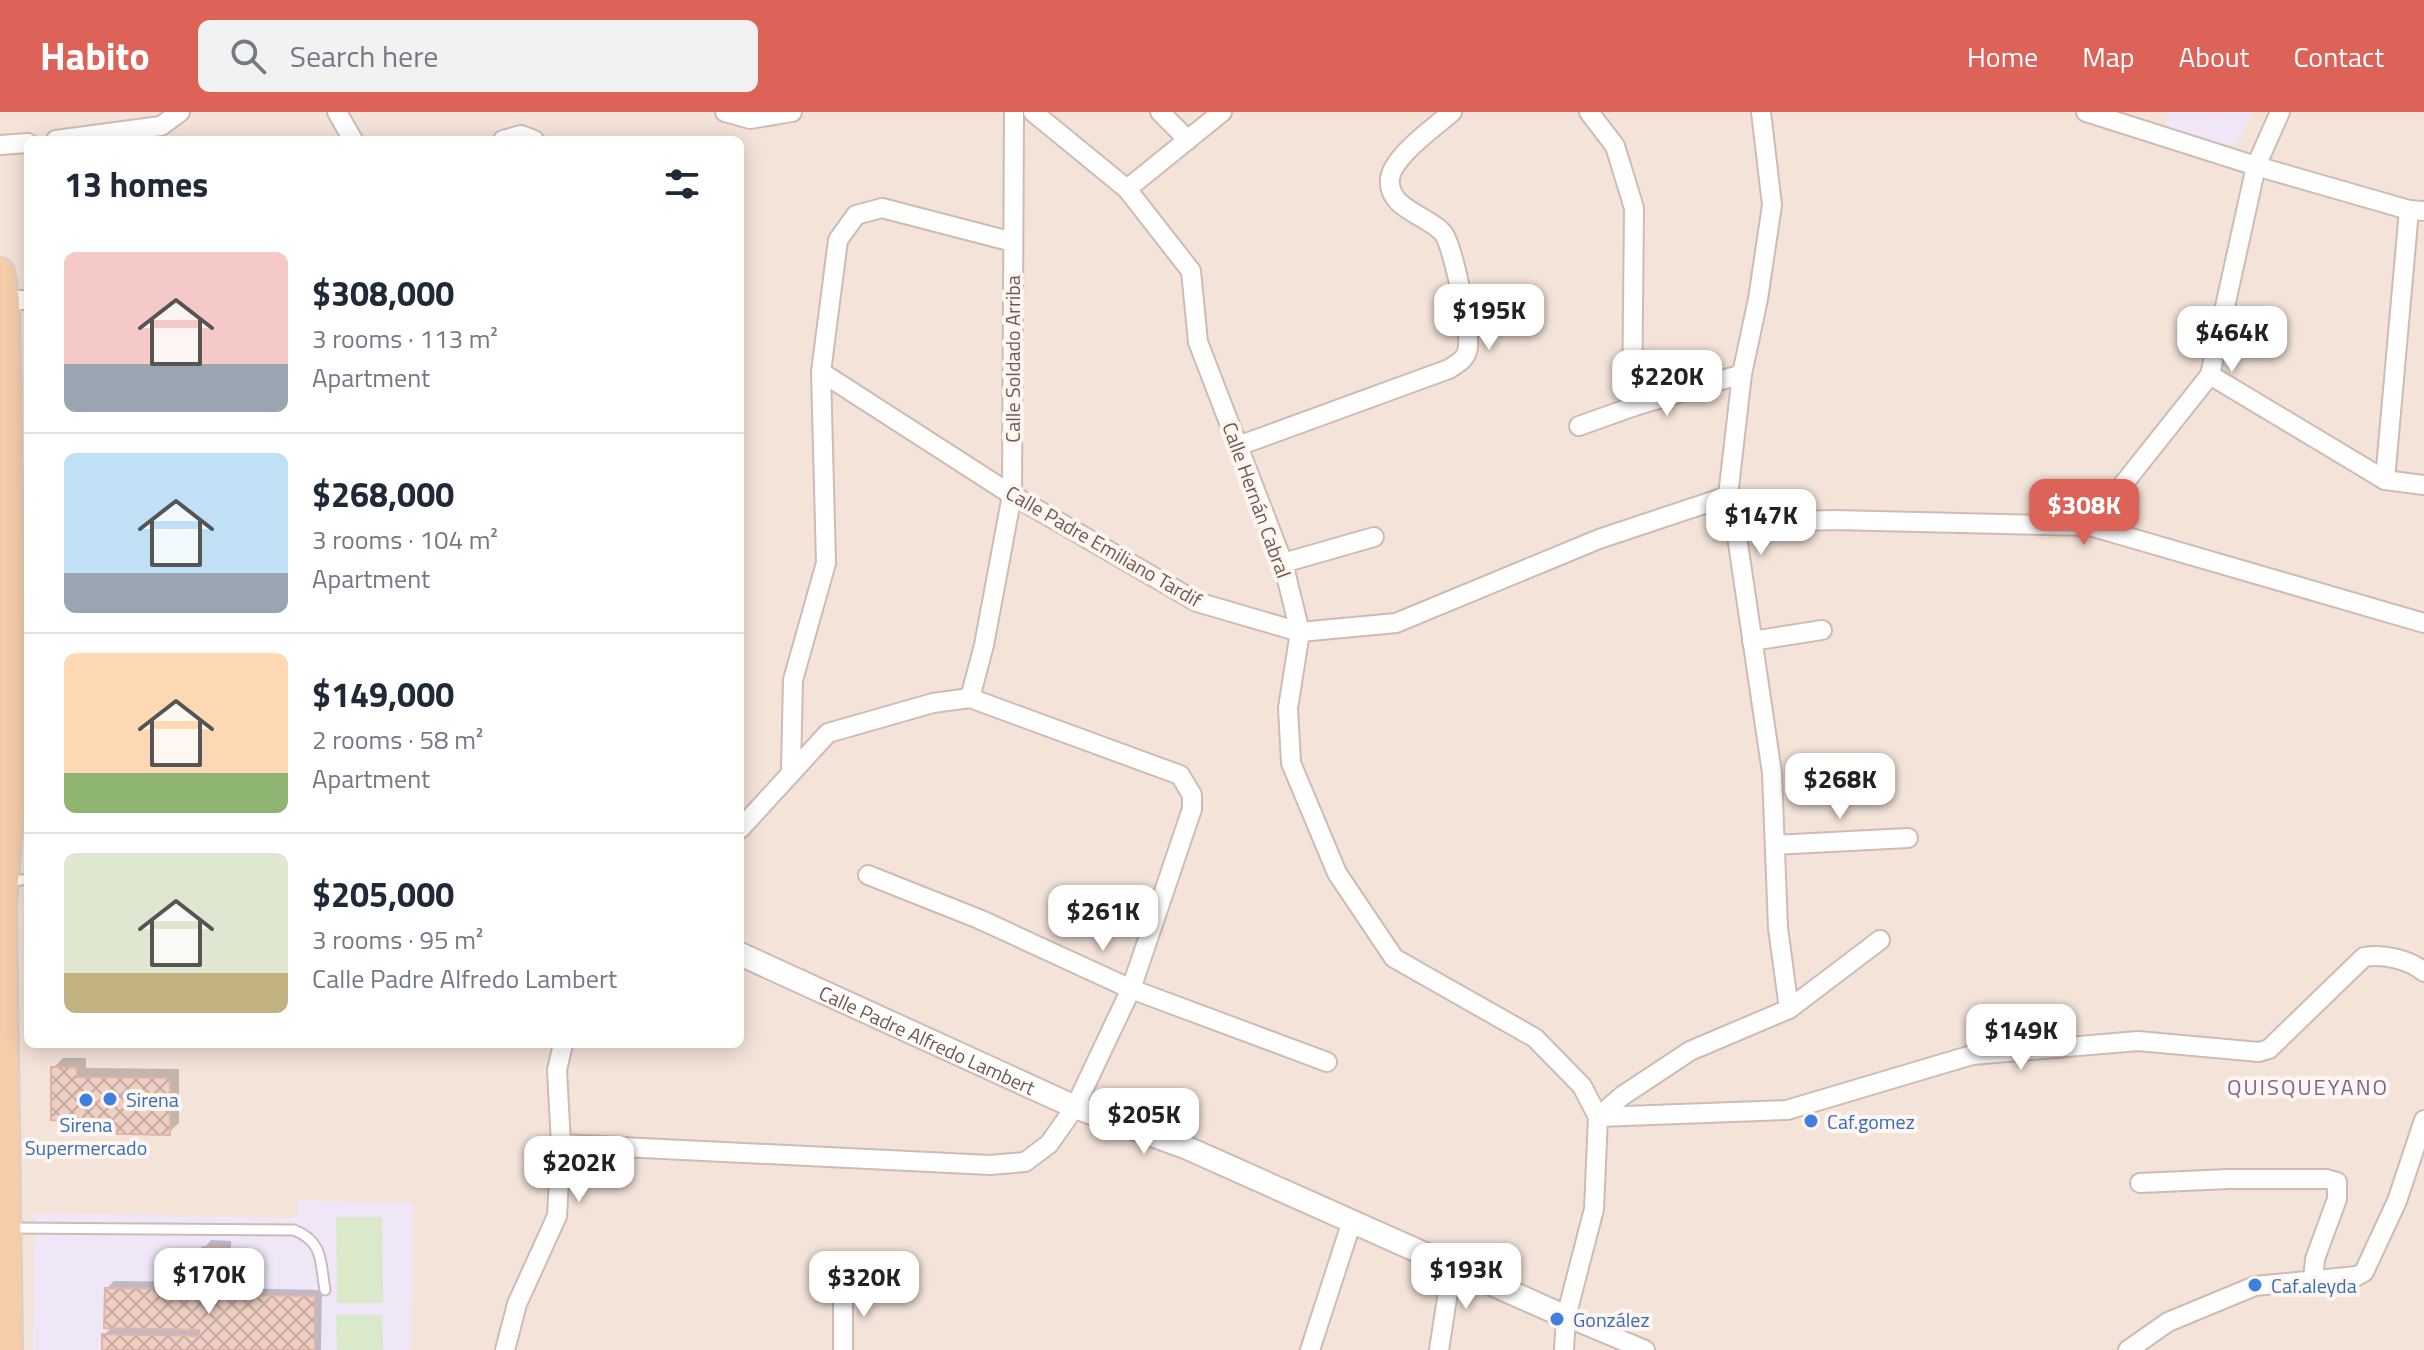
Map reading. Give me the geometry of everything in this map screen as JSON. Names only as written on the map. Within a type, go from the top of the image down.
[{"type":"main road","points":[[8,293],[13,773],[8,894],[8,1350]]},
{"type":"street","points":[[117,136],[163,133],[180,112]]},
{"type":"street","points":[[337,112],[351,136]]},
{"type":"street","points":[[725,112],[750,119],[792,112]]},
{"type":"street","name":"Calle Soldado Arriba","points":[[970,698],[984,645],[1012,495],[1014,112]]},
{"type":"street","name":"Calle Hernán Cabral","points":[[1033,112],[1127,189],[1191,271],[1198,342],[1283,563],[1300,632],[1288,708],[1291,763],[1337,873],[1394,958],[1535,1038],[1582,1086],[1598,1117]]},
{"type":"street","points":[[1160,112],[1188,140]]},
{"type":"street","points":[[1127,189],[1222,112]]},
{"type":"street","points":[[1238,446],[1449,369],[1464,360],[1468,348],[1460,288],[1446,237],[1432,222],[1407,210],[1392,194],[1390,177],[1403,156],[1452,112]]},
{"type":"street","points":[[1589,112],[1615,146],[1634,208],[1632,407]]},
{"type":"street","points":[[1761,112],[1772,205],[1758,299],[1742,374],[1728,496],[1735,523],[1772,773],[1778,928],[1789,1009]]},
{"type":"street","points":[[2086,112],[2256,166],[2417,210],[2385,480]]},
{"type":"street","points":[[2090,526],[2210,375],[2256,166],[2280,112]]},
{"type":"street","points":[[0,145],[24,143]]},
{"type":"street","points":[[791,770],[793,680],[826,563],[821,372],[838,240],[856,215],[882,208],[1013,242]]},
{"type":"street","name":"Calle Padre Emiliano Tardif","points":[[821,372],[1012,495],[1197,602],[1300,632],[1396,623],[1599,539],[1728,496]]},
{"type":"street","points":[[1579,426],[1742,374]]},
{"type":"street","points":[[2210,375],[2385,480],[2424,485]]},
{"type":"street","points":[[1735,523],[1834,520],[2090,526],[2424,623]]},
{"type":"street","points":[[1283,563],[1374,537]]},
{"type":"street","points":[[1752,641],[1822,630]]},
{"type":"street","points":[[561,1144],[990,1165],[1025,1162],[1049,1144],[1075,1107],[1131,989],[1192,809],[1192,795],[1180,775],[970,698],[933,703],[828,733],[744,824]]},
{"type":"street","points":[[1775,845],[1908,838]]},
{"type":"street","points":[[868,875],[979,919],[1131,989],[1327,1062]]},
{"type":"street","points":[[1564,1350],[1566,1317],[1594,1209],[1598,1117],[1622,1096],[1690,1051],[1789,1009],[1880,940]]},
{"type":"street","points":[[1598,1117],[1787,1110],[1972,1055],[2138,1041],[2259,1052],[2269,1049],[2364,957],[2380,955],[2418,967],[2424,972]]},
{"type":"street","name":"Calle Padre Alfredo Lambert","points":[[744,956],[1075,1107],[1185,1147],[1645,1350]]},
{"type":"street","points":[[505,1350],[517,1304],[557,1216],[561,1144],[557,1070],[562,1048]]},
{"type":"street","points":[[2128,1350],[2168,1322],[2255,1286],[2357,1276],[2364,1272],[2397,1201],[2424,1120]]},
{"type":"street","points":[[2140,1183],[2228,1179],[2327,1179],[2337,1182],[2337,1199],[2319,1246],[2313,1281]]},
{"type":"street","points":[[1310,1350],[1352,1221]]},
{"type":"street","points":[[1439,1350],[1452,1266]]},
{"type":"street","points":[[843,1289],[843,1350]]},
{"type":"lane","points":[[6,1228],[294,1230],[309,1236],[318,1249],[325,1290]]},
{"type":"shaded area","points":[[0,112],[2424,112],[2424,1350],[0,1350]]},
{"type":"shaded area","points":[[2168,112],[2254,112],[2235,145],[2204,143],[2164,130]]},
{"type":"shaded area","points":[[298,1200],[413,1203],[411,1350],[33,1350],[35,1213],[297,1218]]},
{"type":"green space","points":[[336,1217],[382,1217],[383,1303],[337,1303]]},
{"type":"green space","points":[[336,1315],[382,1315],[383,1350],[337,1350]]},
{"type":"building","name":"Sirena","points":[[51,1067],[77,1067],[77,1077],[170,1078],[170,1135],[78,1133],[78,1121],[51,1120]]},
{"type":"building","points":[[202,1247],[225,1247],[224,1295],[315,1296],[315,1350],[102,1350],[102,1334],[199,1336],[199,1330],[104,1328],[105,1288],[202,1289]]},
{"type":"place","name":"Sirena","points":[[110,1099]]},
{"type":"place","name":"Sirena Supermercado","points":[[86,1100]]},
{"type":"place","name":"Caf.gomez","points":[[1811,1121]]},
{"type":"place","name":"Caf.aleyda","points":[[2255,1285]]},
{"type":"place","name":"González","points":[[1557,1319]]},
{"type":"district","name":"QUISQUEYANO","points":[[2308,1087]]}]
